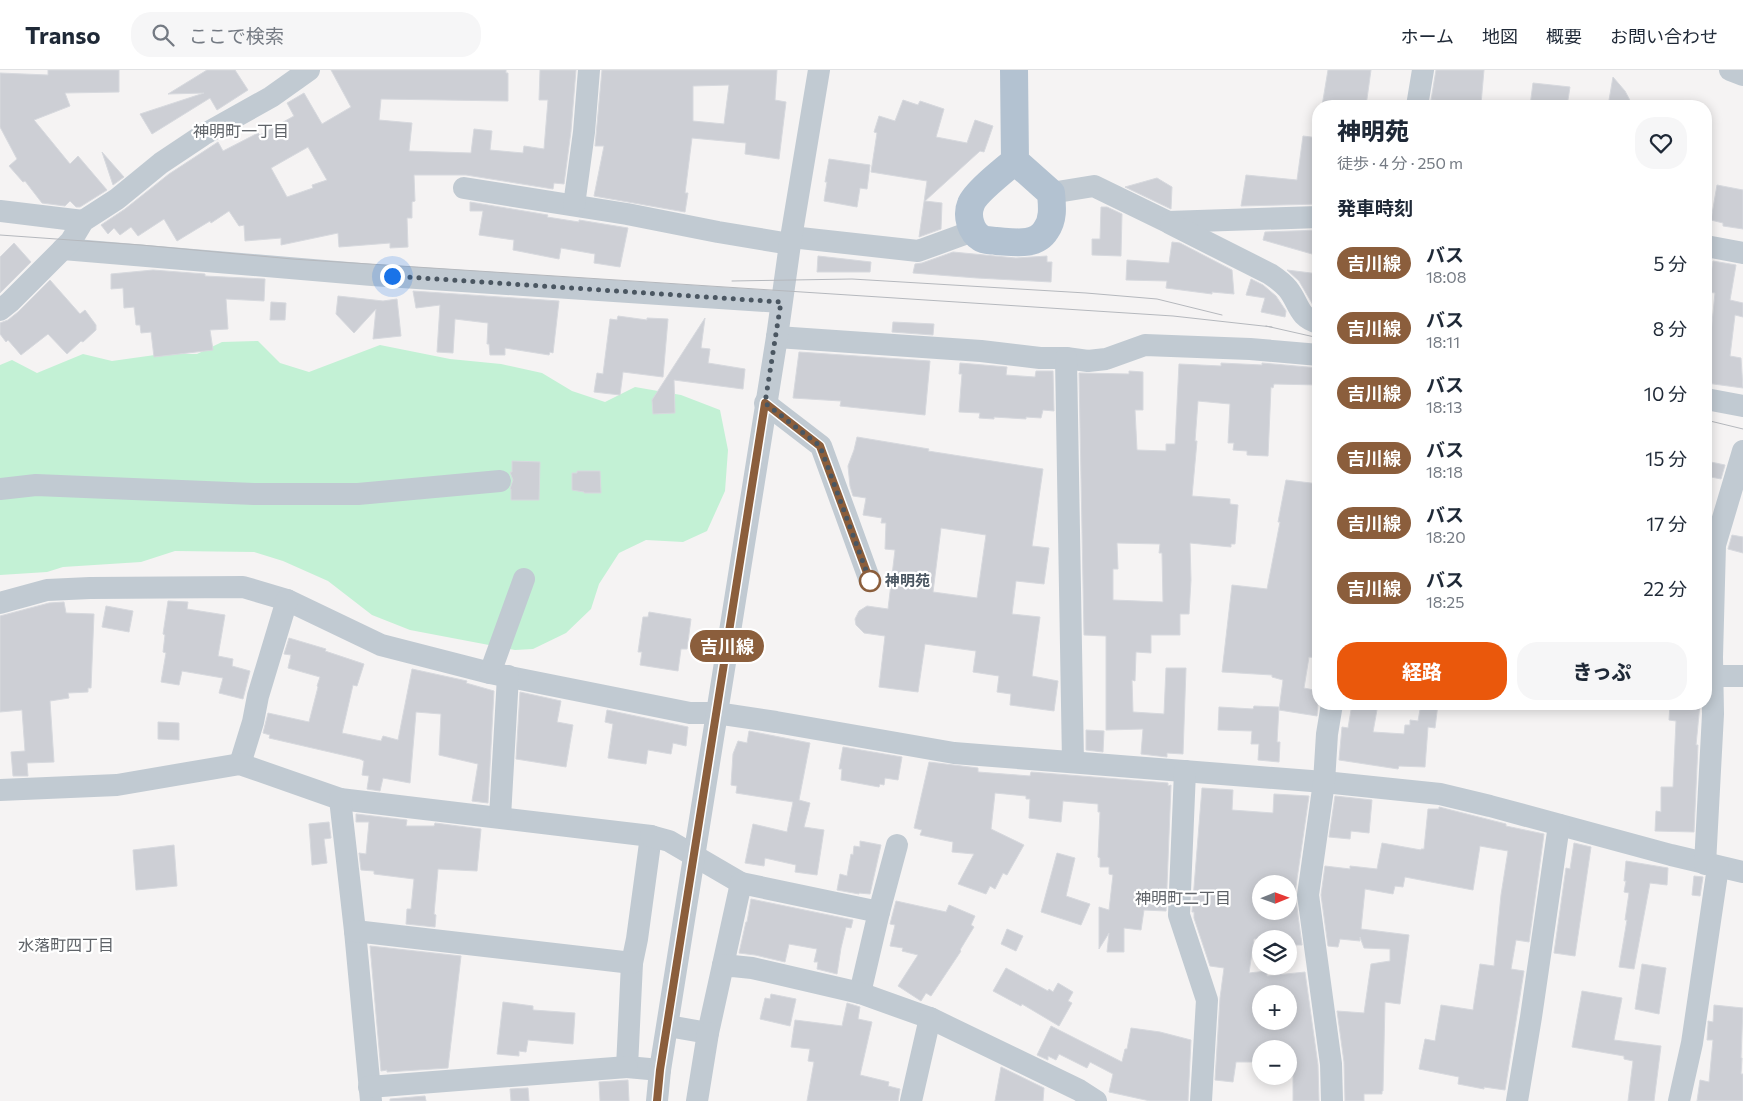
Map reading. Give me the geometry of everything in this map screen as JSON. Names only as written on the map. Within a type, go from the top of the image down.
[{"type":"main road","points":[[1014,70],[1015,161],[1051,193],[1052,215],[1046,231],[1033,241],[1023,243],[982,240],[973,231],[970,221],[970,212],[974,198],[1015,161]]},
{"type":"street","points":[[0,310],[71,241],[83,221],[117,199],[161,163],[203,135],[271,97],[309,70]]},
{"type":"street","points":[[574,205],[584,132],[589,70]]},
{"type":"street","points":[[657,1101],[660,1070],[716,713],[777,337],[790,241],[820,70]]},
{"type":"street","points":[[1418,100],[1422,70]]},
{"type":"street","points":[[1730,70],[1743,75]]},
{"type":"street","points":[[1051,193],[1094,186],[1270,274],[1290,291],[1296,306],[1304,316],[1312,320]]},
{"type":"street","points":[[464,188],[790,241],[918,251],[973,231]]},
{"type":"street","points":[[0,211],[83,221]]},
{"type":"street","points":[[1168,222],[1312,217]]},
{"type":"street","points":[[1712,247],[1743,253]]},
{"type":"street","points":[[63,249],[382,275],[781,302]]},
{"type":"street","points":[[777,337],[981,351],[1088,361],[1106,359],[1145,344],[1312,355]]},
{"type":"street","points":[[1066,358],[1073,762]]},
{"type":"street","points":[[1712,400],[1743,406]]},
{"type":"street","points":[[765,403],[820,446],[870,581]]},
{"type":"street","points":[[1678,1101],[1692,1043],[1712,865],[1710,788],[1715,545],[1743,451]]},
{"type":"street","points":[[0,489],[36,485],[254,494],[358,494],[500,481]]},
{"type":"street","points":[[500,817],[499,674],[524,579]]},
{"type":"street","points":[[0,603],[47,590],[243,587],[287,600],[381,645],[499,674],[690,712],[716,713],[954,753],[1324,782],[1440,794],[1743,872]]},
{"type":"street","points":[[240,764],[287,600]]},
{"type":"street","points":[[1712,676],[1743,676]]},
{"type":"street","points":[[1331,710],[1327,734],[1324,782],[1308,895],[1331,1064],[1332,1101]]},
{"type":"street","points":[[0,790],[117,785],[240,764],[340,799],[651,836],[669,841],[741,883],[878,912]]},
{"type":"street","points":[[1185,771],[1179,915],[1207,1000],[1201,1101]]},
{"type":"street","points":[[340,799],[355,931],[370,1094],[628,1067],[660,1070]]},
{"type":"street","points":[[1517,1101],[1559,825]]},
{"type":"street","points":[[628,1067],[632,963],[651,836]]},
{"type":"street","points":[[860,993],[878,912],[897,845]]},
{"type":"street","points":[[697,1101],[708,1034],[741,883]]},
{"type":"street","points":[[355,931],[632,963]]},
{"type":"street","points":[[723,965],[752,968],[860,993],[930,1018],[1060,1092],[1079,1090],[1096,1101]]},
{"type":"street","points":[[911,1101],[930,1018]]},
{"type":"street","points":[[668,1026],[708,1034]]},
{"type":"green space","points":[[258,341],[280,363],[309,372],[380,345],[450,359],[501,364],[542,373],[572,391],[605,402],[635,387],[681,395],[720,410],[728,450],[725,491],[707,531],[683,542],[646,540],[619,553],[599,584],[591,609],[566,633],[533,649],[515,650],[410,630],[372,615],[328,581],[283,561],[254,552],[175,551],[141,562],[63,567],[47,572],[0,575],[0,365],[12,360],[37,373],[83,354],[112,361],[162,354],[197,354],[222,342]]},
{"type":"building","points":[[48,70],[119,70],[119,92],[65,93],[70,106],[34,120],[70,164],[78,156],[107,190],[80,207],[76,207],[70,201],[65,206],[42,203],[25,181],[23,182],[9,166],[17,159],[0,127],[0,73],[48,75]]},
{"type":"building","points":[[207,70],[235,70],[248,90],[217,110],[210,98],[152,134],[140,114],[204,93],[168,94]]},
{"type":"building","points":[[331,70],[506,70],[506,73],[508,73],[508,101],[381,99],[379,120],[412,123],[409,151],[471,153],[474,129],[492,131],[490,150],[523,153],[524,146],[544,149],[548,100],[539,100],[540,70],[576,70],[564,184],[554,183],[553,189],[466,175],[414,175],[415,201],[412,202],[412,218],[407,218],[408,247],[390,248],[390,243],[339,247],[338,233],[281,245],[281,238],[245,241],[244,225],[239,226],[229,211],[177,241],[164,219],[138,236],[131,227],[120,235],[114,228],[108,234],[101,225],[125,209],[169,174],[218,142],[223,151],[258,133],[260,135],[294,116],[287,103],[304,93],[322,124],[351,107]],"holes":[[[308,147],[327,180],[312,185],[313,188],[287,197],[271,168]]]},
{"type":"building","points":[[602,70],[777,70],[775,100],[786,102],[779,159],[745,154],[746,143],[692,138],[685,193],[688,193],[685,212],[594,196],[604,146],[595,146]],"holes":[[[729,85],[724,124],[693,121],[693,86]]]},
{"type":"building","points":[[1328,70],[1371,70],[1367,100],[1323,100]]},
{"type":"building","points":[[1436,70],[1484,70],[1481,100],[1431,100]]},
{"type":"building","points":[[1613,77],[1630,100],[1609,100]]},
{"type":"building","points":[[1533,83],[1570,87],[1568,100],[1531,100]]},
{"type":"building","points":[[903,100],[918,105],[920,101],[944,109],[936,137],[967,143],[975,120],[993,126],[984,152],[980,151],[925,201],[942,203],[941,229],[919,237],[927,181],[871,172],[877,133],[874,132],[879,116],[895,121]]},
{"type":"building","points":[[1303,136],[1312,137],[1312,204],[1241,206],[1246,175],[1297,180]]},
{"type":"building","points":[[102,152],[124,177],[113,185]]},
{"type":"building","points":[[829,159],[870,165],[867,189],[860,188],[857,207],[824,201]]},
{"type":"building","points":[[1157,178],[1172,187],[1171,209],[1125,187]]},
{"type":"building","points":[[1717,185],[1743,190],[1743,229],[1723,226],[1723,223],[1712,220]]},
{"type":"building","points":[[470,202],[548,215],[547,217],[628,228],[620,267],[594,263],[595,254],[561,248],[559,259],[513,250],[514,240],[479,235],[483,211],[470,211]]},
{"type":"building","points":[[1101,207],[1107,207],[1122,214],[1121,256],[1092,255],[1092,239],[1100,239]]},
{"type":"building","points":[[1312,230],[1312,254],[1263,240],[1265,232]]},
{"type":"building","points":[[1172,242],[1180,243],[1232,270],[1234,294],[1212,292],[1212,294],[1166,288],[1167,281],[1126,280],[1127,260],[1169,263]]},
{"type":"building","points":[[14,243],[31,262],[0,293],[0,257]]},
{"type":"building","points":[[953,252],[1016,258],[1047,256],[1047,262],[1052,262],[1051,282],[913,273],[915,264]]},
{"type":"building","points":[[818,256],[871,262],[870,272],[817,272]]},
{"type":"building","points":[[1713,261],[1736,265],[1730,300],[1743,303],[1743,317],[1735,315],[1730,356],[1741,358],[1743,388],[1712,384],[1712,323],[1715,293],[1712,293]]},
{"type":"building","points":[[153,270],[205,274],[205,276],[265,279],[264,301],[226,299],[228,329],[210,330],[213,350],[154,357],[151,332],[141,333],[140,325],[136,325],[134,307],[124,308],[123,288],[111,289],[111,274]]},
{"type":"building","points":[[1287,270],[1312,273],[1312,303],[1299,281]]},
{"type":"building","points":[[1251,279],[1263,285],[1276,296],[1286,311],[1285,317],[1261,312],[1265,298],[1246,295]]},
{"type":"building","points":[[50,280],[80,314],[85,310],[96,325],[96,330],[67,354],[48,334],[21,355],[0,334],[0,323],[8,320],[18,312]]},
{"type":"building","points":[[413,291],[559,301],[553,353],[550,352],[549,355],[505,348],[505,355],[490,355],[489,344],[487,344],[488,323],[455,319],[453,353],[437,352],[440,305],[416,308]]},
{"type":"building","points":[[338,296],[383,301],[397,299],[401,336],[373,339],[376,309],[354,333],[336,314]]},
{"type":"building","points":[[271,302],[286,303],[285,320],[270,320]]},
{"type":"building","points":[[618,316],[647,320],[647,318],[668,319],[663,377],[623,372],[620,395],[594,392],[597,373],[603,374],[610,319],[617,320]]},
{"type":"building","points":[[705,318],[701,348],[710,349],[708,363],[745,369],[743,389],[674,380],[675,413],[653,414],[652,400]]},
{"type":"building","points":[[893,322],[934,324],[933,335],[892,332]]},
{"type":"building","points":[[799,352],[930,361],[925,415],[840,406],[841,401],[793,398]]},
{"type":"building","points":[[960,363],[1007,367],[1006,375],[1035,377],[1036,371],[1053,371],[1054,411],[1043,410],[1041,418],[1026,417],[1026,419],[979,418],[980,413],[959,412],[962,374],[959,374]]},
{"type":"building","points":[[1221,363],[1262,365],[1262,363],[1312,367],[1312,385],[1274,384],[1273,388],[1271,387],[1268,456],[1247,455],[1247,451],[1233,450],[1234,443],[1228,443],[1230,404],[1198,401],[1195,441],[1197,441],[1192,496],[1230,499],[1230,504],[1238,505],[1235,544],[1231,544],[1231,547],[1190,543],[1191,580],[1189,614],[1180,614],[1180,635],[1151,635],[1151,653],[1136,652],[1135,681],[1132,680],[1133,712],[1164,714],[1166,668],[1186,668],[1183,754],[1167,753],[1167,757],[1141,754],[1143,729],[1106,730],[1106,636],[1084,635],[1079,373],[1129,374],[1129,371],[1143,372],[1143,410],[1135,410],[1137,450],[1166,451],[1166,444],[1175,444],[1179,364],[1221,366]],"holes":[[[1117,543],[1160,544],[1159,553],[1162,553],[1163,602],[1113,600],[1113,569],[1118,569]]]},
{"type":"building","points":[[857,437],[929,449],[928,451],[1043,469],[1032,546],[1049,548],[1044,584],[1016,581],[1012,614],[1040,617],[1032,676],[1058,681],[1054,711],[1010,705],[1011,694],[997,692],[999,676],[973,672],[976,651],[925,644],[918,692],[879,687],[885,636],[864,633],[856,625],[855,619],[859,611],[867,606],[888,609],[895,550],[885,549],[886,523],[881,523],[882,518],[863,515],[866,498],[853,496],[848,466]],"holes":[[[941,528],[986,535],[977,598],[933,592]]]},
{"type":"building","points":[[512,461],[540,462],[539,500],[511,500],[510,489],[513,480],[510,472],[512,472]]},
{"type":"building","points":[[1712,462],[1725,465],[1721,479],[1712,477]]},
{"type":"building","points":[[577,471],[600,471],[601,493],[584,493],[572,490],[572,473],[577,473]]},
{"type":"building","points":[[1286,480],[1312,483],[1312,657],[1309,657],[1304,688],[1312,690],[1312,710],[1317,710],[1317,716],[1279,710],[1283,680],[1272,677],[1272,675],[1222,672],[1232,585],[1267,589],[1280,522],[1278,522]]},
{"type":"building","points":[[1732,535],[1743,537],[1743,553],[1728,549]]},
{"type":"building","points":[[168,601],[188,602],[187,609],[225,615],[218,656],[233,659],[232,666],[250,671],[243,699],[219,693],[223,678],[182,671],[179,685],[161,682],[166,653],[163,652],[165,635],[163,634]]},
{"type":"building","points":[[64,602],[66,613],[94,614],[91,688],[88,688],[88,692],[68,693],[69,698],[50,701],[54,762],[27,763],[28,776],[13,776],[11,752],[25,751],[22,710],[0,712],[0,616],[49,603]]},
{"type":"building","points":[[106,606],[133,611],[129,632],[102,627]]},
{"type":"building","points":[[649,612],[691,619],[687,649],[681,649],[678,671],[640,665],[642,652],[638,652],[643,617],[648,617]]},
{"type":"building","points":[[289,638],[326,649],[325,651],[364,664],[357,686],[353,685],[342,733],[381,741],[383,736],[398,740],[412,669],[467,681],[466,683],[494,691],[488,803],[472,801],[478,764],[439,755],[441,714],[416,712],[410,783],[383,778],[380,791],[367,789],[369,776],[362,775],[364,761],[360,759],[269,738],[270,735],[263,733],[268,713],[309,722],[320,677],[288,668],[291,655],[284,654]]},
{"type":"building","points":[[520,692],[561,701],[557,722],[573,725],[566,767],[516,759]]},
{"type":"building","points":[[1254,706],[1279,707],[1277,742],[1280,742],[1279,762],[1258,760],[1259,744],[1251,744],[1252,731],[1218,730],[1219,707],[1253,709]]},
{"type":"building","points":[[607,710],[688,727],[686,746],[673,743],[671,754],[648,750],[646,764],[608,758],[613,724],[605,722]]},
{"type":"building","points":[[1351,710],[1377,710],[1373,732],[1404,734],[1405,725],[1410,725],[1410,720],[1418,721],[1420,710],[1437,710],[1435,728],[1428,727],[1425,767],[1399,766],[1398,769],[1339,760],[1342,727],[1348,728]]},
{"type":"building","points":[[1670,710],[1699,710],[1696,745],[1698,745],[1694,832],[1655,831],[1656,811],[1661,812],[1661,787],[1673,787],[1676,721],[1669,720]]},
{"type":"building","points":[[158,722],[179,723],[179,740],[158,739]]},
{"type":"building","points":[[1086,730],[1104,731],[1103,752],[1086,750]]},
{"type":"building","points":[[749,731],[810,743],[799,800],[810,803],[804,827],[824,830],[817,875],[795,872],[796,865],[765,858],[764,866],[745,863],[753,824],[787,832],[793,802],[736,793],[737,786],[731,785],[733,754],[738,741],[747,743]]},
{"type":"building","points":[[843,747],[902,757],[898,780],[885,778],[884,785],[880,784],[879,787],[841,780],[842,769],[839,769]]},
{"type":"building","points":[[929,762],[978,768],[978,772],[1030,776],[1031,772],[1168,783],[1168,786],[1171,785],[1166,911],[1144,910],[1141,930],[1124,928],[1124,952],[1107,952],[1109,933],[1099,949],[1099,907],[1109,910],[1113,875],[1109,874],[1109,867],[1100,867],[1100,858],[1098,857],[1100,812],[1098,812],[1098,804],[1063,801],[1061,822],[1029,818],[1030,799],[1026,799],[1026,796],[995,793],[991,829],[1024,845],[1007,875],[1003,873],[995,889],[990,886],[986,894],[958,884],[974,854],[952,852],[953,842],[920,835],[922,830],[914,828]]},
{"type":"building","points":[[1202,788],[1233,790],[1232,810],[1273,813],[1274,794],[1309,796],[1298,875],[1252,875],[1252,920],[1298,920],[1298,915],[1302,945],[1297,945],[1297,930],[1252,930],[1252,953],[1249,973],[1267,976],[1297,975],[1297,973],[1305,972],[1318,1065],[1319,1101],[1293,1101],[1293,1085],[1297,1085],[1297,1040],[1252,1040],[1252,1062],[1236,1062],[1233,1082],[1215,1080],[1220,998],[1224,968],[1210,966],[1194,918],[1194,912],[1192,912]]},
{"type":"building","points":[[1335,796],[1372,800],[1369,833],[1351,831],[1350,839],[1329,837]]},
{"type":"building","points":[[1439,807],[1506,824],[1506,826],[1544,834],[1529,942],[1516,940],[1511,969],[1524,971],[1505,1090],[1484,1087],[1484,1089],[1458,1084],[1459,1077],[1419,1069],[1425,1039],[1435,1041],[1441,1005],[1473,1010],[1480,964],[1494,966],[1501,895],[1508,851],[1480,846],[1473,890],[1405,877],[1403,887],[1395,886],[1393,894],[1365,889],[1361,929],[1409,935],[1400,1004],[1385,1002],[1382,1094],[1364,1094],[1364,1101],[1345,1101],[1344,1062],[1337,1011],[1364,1013],[1371,964],[1390,961],[1390,949],[1364,948],[1360,937],[1360,941],[1340,939],[1338,947],[1328,946],[1321,895],[1325,866],[1350,869],[1350,866],[1377,869],[1382,843],[1424,849],[1428,809],[1439,809]]},
{"type":"building","points":[[356,814],[407,820],[406,826],[434,826],[435,823],[481,829],[477,871],[438,869],[434,914],[436,915],[435,927],[406,924],[407,909],[411,909],[414,879],[374,874],[374,871],[361,870],[359,853],[366,854],[369,822],[356,822]]},
{"type":"building","points":[[329,822],[331,838],[324,839],[327,863],[312,865],[309,824]]},
{"type":"building","points":[[860,841],[881,845],[870,894],[837,890],[840,874],[847,876],[851,854],[853,855],[854,846],[860,847]]},
{"type":"building","points":[[1574,843],[1591,847],[1575,956],[1554,953],[1566,868],[1570,869]]},
{"type":"building","points":[[174,845],[177,886],[136,890],[133,850]]},
{"type":"building","points":[[1057,853],[1075,858],[1066,896],[1090,904],[1081,925],[1041,912]]},
{"type":"building","points":[[1626,861],[1668,868],[1667,885],[1650,883],[1634,969],[1619,967],[1627,920],[1625,920],[1629,893],[1624,892]]},
{"type":"building","points":[[1694,876],[1703,877],[1700,896],[1692,895]]},
{"type":"building","points":[[751,899],[853,920],[851,928],[846,927],[837,974],[817,969],[818,962],[814,962],[817,949],[789,944],[785,962],[739,953]]},
{"type":"building","points":[[896,901],[946,912],[949,905],[975,916],[971,925],[974,927],[961,951],[931,996],[926,993],[921,1001],[898,986],[918,955],[902,951],[903,948],[890,946],[895,925],[890,924]]},
{"type":"building","points":[[1007,929],[1023,936],[1016,951],[1001,944]]},
{"type":"building","points":[[370,946],[461,956],[448,1068],[381,1071]]},
{"type":"building","points":[[1642,964],[1666,968],[1659,1014],[1635,1009]]},
{"type":"building","points":[[1006,968],[1048,991],[1049,989],[1053,992],[1058,983],[1073,992],[1068,1001],[1072,1003],[1059,1026],[1022,1004],[1021,1006],[993,991]]},
{"type":"building","points":[[1582,991],[1622,998],[1614,1040],[1661,1046],[1654,1101],[1628,1101],[1633,1061],[1624,1059],[1624,1056],[1572,1047]]},
{"type":"building","points":[[771,994],[796,999],[790,1026],[760,1019],[765,998],[770,999]]},
{"type":"building","points":[[503,1002],[533,1006],[533,1010],[575,1013],[573,1044],[528,1040],[526,1052],[519,1051],[519,1056],[497,1054]]},
{"type":"building","points":[[847,1003],[860,1007],[858,1019],[872,1022],[860,1075],[889,1082],[888,1086],[900,1089],[898,1101],[807,1101],[814,1062],[808,1061],[810,1049],[791,1047],[795,1020],[842,1026]]},
{"type":"building","points":[[1714,1005],[1743,1008],[1741,1074],[1743,1074],[1743,1101],[1697,1101],[1700,1080],[1709,1082],[1713,1040],[1707,1040],[1708,1021],[1713,1022]]},
{"type":"building","points":[[1051,1026],[1122,1062],[1125,1049],[1127,1049],[1131,1028],[1160,1032],[1191,1040],[1188,1101],[1150,1101],[1109,1092],[1113,1074],[1090,1062],[1087,1068],[1059,1054],[1056,1060],[1048,1056],[1048,1060],[1037,1055]]},
{"type":"building","points":[[1001,1067],[1044,1088],[1043,1101],[995,1101]]},
{"type":"building","points":[[628,1080],[629,1101],[600,1101],[599,1082]]},
{"type":"building","points":[[528,1088],[529,1101],[511,1101],[510,1089]]},
{"type":"building","points":[[425,1096],[426,1101],[390,1101],[390,1099]]},
{"type":"tram line","points":[[0,235],[141,245],[292,259],[1173,316],[1272,327]]},
{"type":"tram line","points":[[732,281],[852,279],[1086,293],[1157,299],[1222,315]]},
{"type":"tram line","points":[[1266,326],[1312,336]]},
{"type":"tram line","points":[[1712,421],[1743,429]]},
{"type":"bus line","name":"吉川線","points":[[657,1101],[660,1070],[765,403],[820,446],[870,581]]},
{"type":"place","name":"神明苑","points":[[870,581]]},
{"type":"district","name":"神明町一丁目","points":[[241,131]]},
{"type":"district","name":"神明町二丁目","points":[[1183,898]]},
{"type":"district","name":"水落町四丁目","points":[[66,945]]},
{"type":"route","points":[[392,276],[781,302],[777,337],[765,403],[820,446],[870,581]]}]
